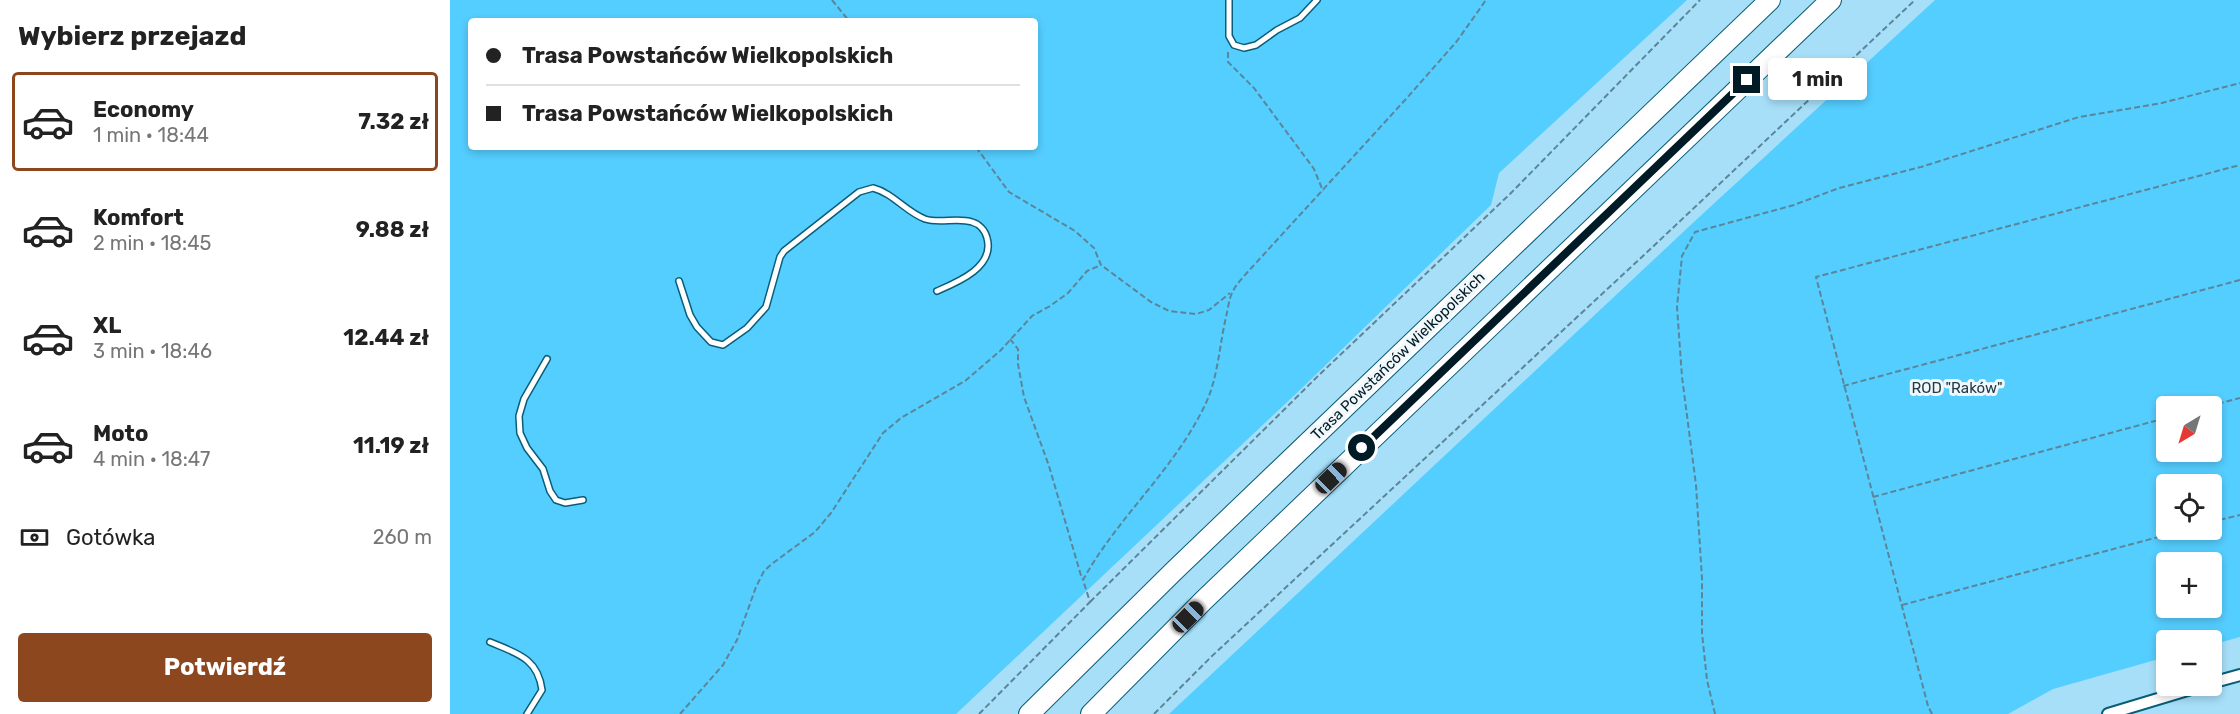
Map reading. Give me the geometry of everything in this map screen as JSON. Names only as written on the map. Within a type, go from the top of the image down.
[{"type":"highway","name":"Trasa Powstańców Wielkopolskich","points":[[1029,714],[1175,570],[1770,0]]},
{"type":"highway","points":[[1091,714],[1212,592],[1831,0]]},
{"type":"street","points":[[2222,680],[2240,675]]},
{"type":"street","points":[[2108,714],[2167,696]]},
{"type":"lane","points":[[1229,0],[1228,36],[1234,45],[1244,48],[1256,45],[1277,30],[1300,18],[1317,0]]},
{"type":"lane","points":[[679,281],[690,315],[703,335],[715,344],[726,344],[747,328],[766,307],[780,257],[784,251],[859,192],[873,188],[925,219],[964,220],[973,222],[983,230],[988,247],[981,264],[956,283],[937,291]]},
{"type":"lane","points":[[547,359],[524,399],[519,416],[520,433],[527,448],[543,469],[550,491],[556,500],[565,503],[584,501]]},
{"type":"lane","points":[[490,642],[530,661],[540,677],[542,690],[527,714]]},
{"type":"path","points":[[832,0],[847,18]]},
{"type":"path","points":[[978,150],[1009,192],[1074,231],[1094,248],[1101,265],[1151,302],[1176,312],[1196,314],[1209,310],[1232,292],[1457,41],[1486,0]]},
{"type":"path","points":[[979,714],[1319,375],[1510,194],[1700,0]]},
{"type":"path","points":[[1154,714],[1212,656],[1653,247],[1915,0]]},
{"type":"path","points":[[1234,45],[1228,53],[1228,62],[1254,88],[1308,160],[1323,191]]},
{"type":"path","points":[[1715,714],[1707,680],[1702,633],[1702,578],[1696,485],[1682,377],[1677,307],[1682,256],[1695,232],[1794,205],[1839,188],[1921,167],[2079,117],[2172,101],[2240,83]]},
{"type":"path","points":[[1932,714],[1815,277],[2240,165]]},
{"type":"path","points":[[680,714],[723,665],[737,640],[764,571],[815,532],[831,513],[883,433],[901,418],[965,381],[1000,351],[1032,316],[1068,293],[1087,271],[1101,265]]},
{"type":"path","points":[[1843,386],[2240,280]]},
{"type":"path","points":[[1083,580],[1113,531],[1154,483],[1187,438],[1205,405],[1214,376],[1232,292]]},
{"type":"path","points":[[1010,339],[1018,349],[1023,397],[1049,466],[1090,602]]},
{"type":"path","points":[[2222,403],[2240,398]]},
{"type":"path","points":[[1873,497],[2156,421]]},
{"type":"path","points":[[2222,519],[2240,515]]},
{"type":"path","points":[[1902,605],[2156,538]]},
{"type":"green space","points":[[450,0],[1687,0],[1499,173],[1491,205],[1302,388],[956,714],[450,714]]},
{"type":"green space","name":"ROD \"Raków\"","points":[[1935,0],[2240,0],[2240,637],[2222,642],[2222,630],[2156,630],[2156,660],[2053,689],[2008,714],[1169,714],[1696,220]]},
{"type":"route","points":[[1362,448],[1747,80]]}]
